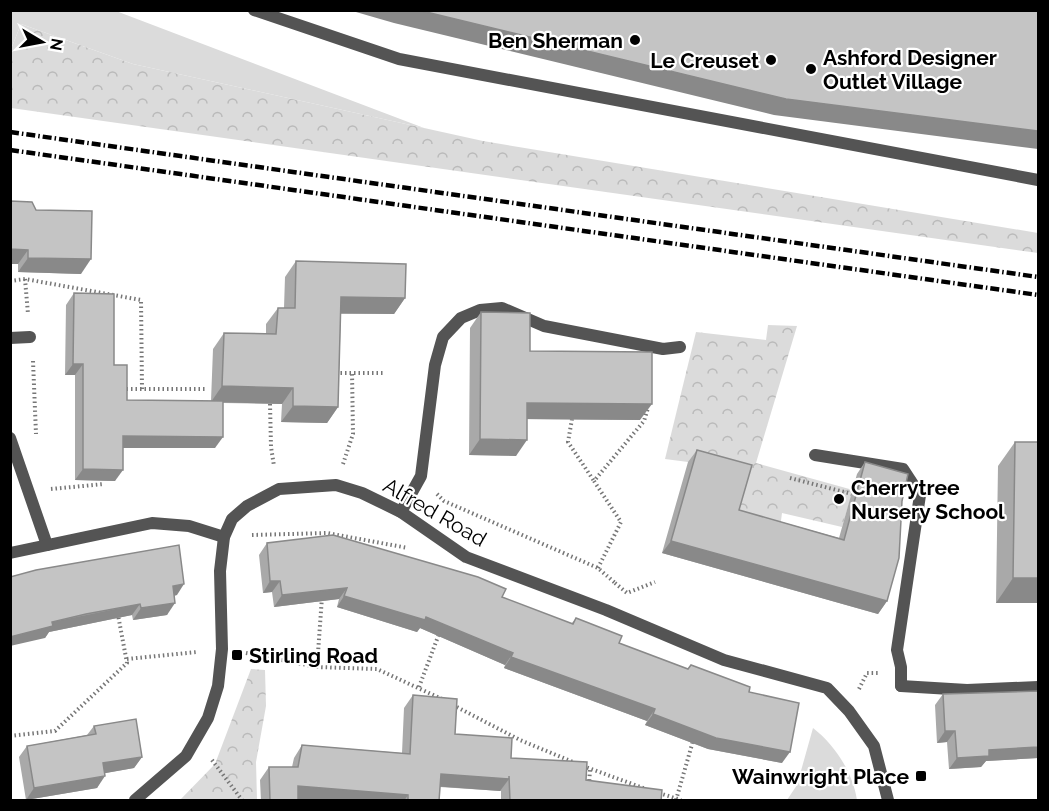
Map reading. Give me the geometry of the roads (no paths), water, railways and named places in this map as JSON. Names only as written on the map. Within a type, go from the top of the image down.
[{"type":"street","points":[[254,10],[399,59],[1038,180]]},
{"type":"street","points":[[401,512],[421,476],[435,365],[443,338],[461,318],[480,310],[502,308],[544,326],[652,352],[680,346]]},
{"type":"street","points":[[10,338],[30,337]]},
{"type":"street","points":[[10,438],[47,545]]},
{"type":"street","points":[[815,455],[903,469],[920,495],[897,650],[901,667],[901,686],[967,690],[1038,687]]},
{"type":"street","name":"Alfred Road","points":[[135,801],[186,756],[208,718],[218,686],[222,649],[220,571],[224,537],[232,519],[247,506],[279,489],[336,485],[362,493],[401,512],[466,557],[606,610],[724,660],[827,688],[849,711],[874,746],[888,801]]},
{"type":"street","points":[[10,553],[152,523],[189,526],[224,537]]},
{"type":"railway","points":[[10,132],[1038,277]]},
{"type":"railway","points":[[10,150],[1038,295]]},
{"type":"place","name":"Ben Sherman","points":[[635,40]]},
{"type":"place","name":"Le Creuset","points":[[771,60]]},
{"type":"place","name":"Ashford Designer Outlet Village","points":[[811,69]]},
{"type":"place","name":"Cherrytree Nursery School","points":[[839,499]]},
{"type":"place","name":"Stirling Road","points":[[237,655]]},
{"type":"place","name":"Wainwright Place","points":[[921,776]]}]
